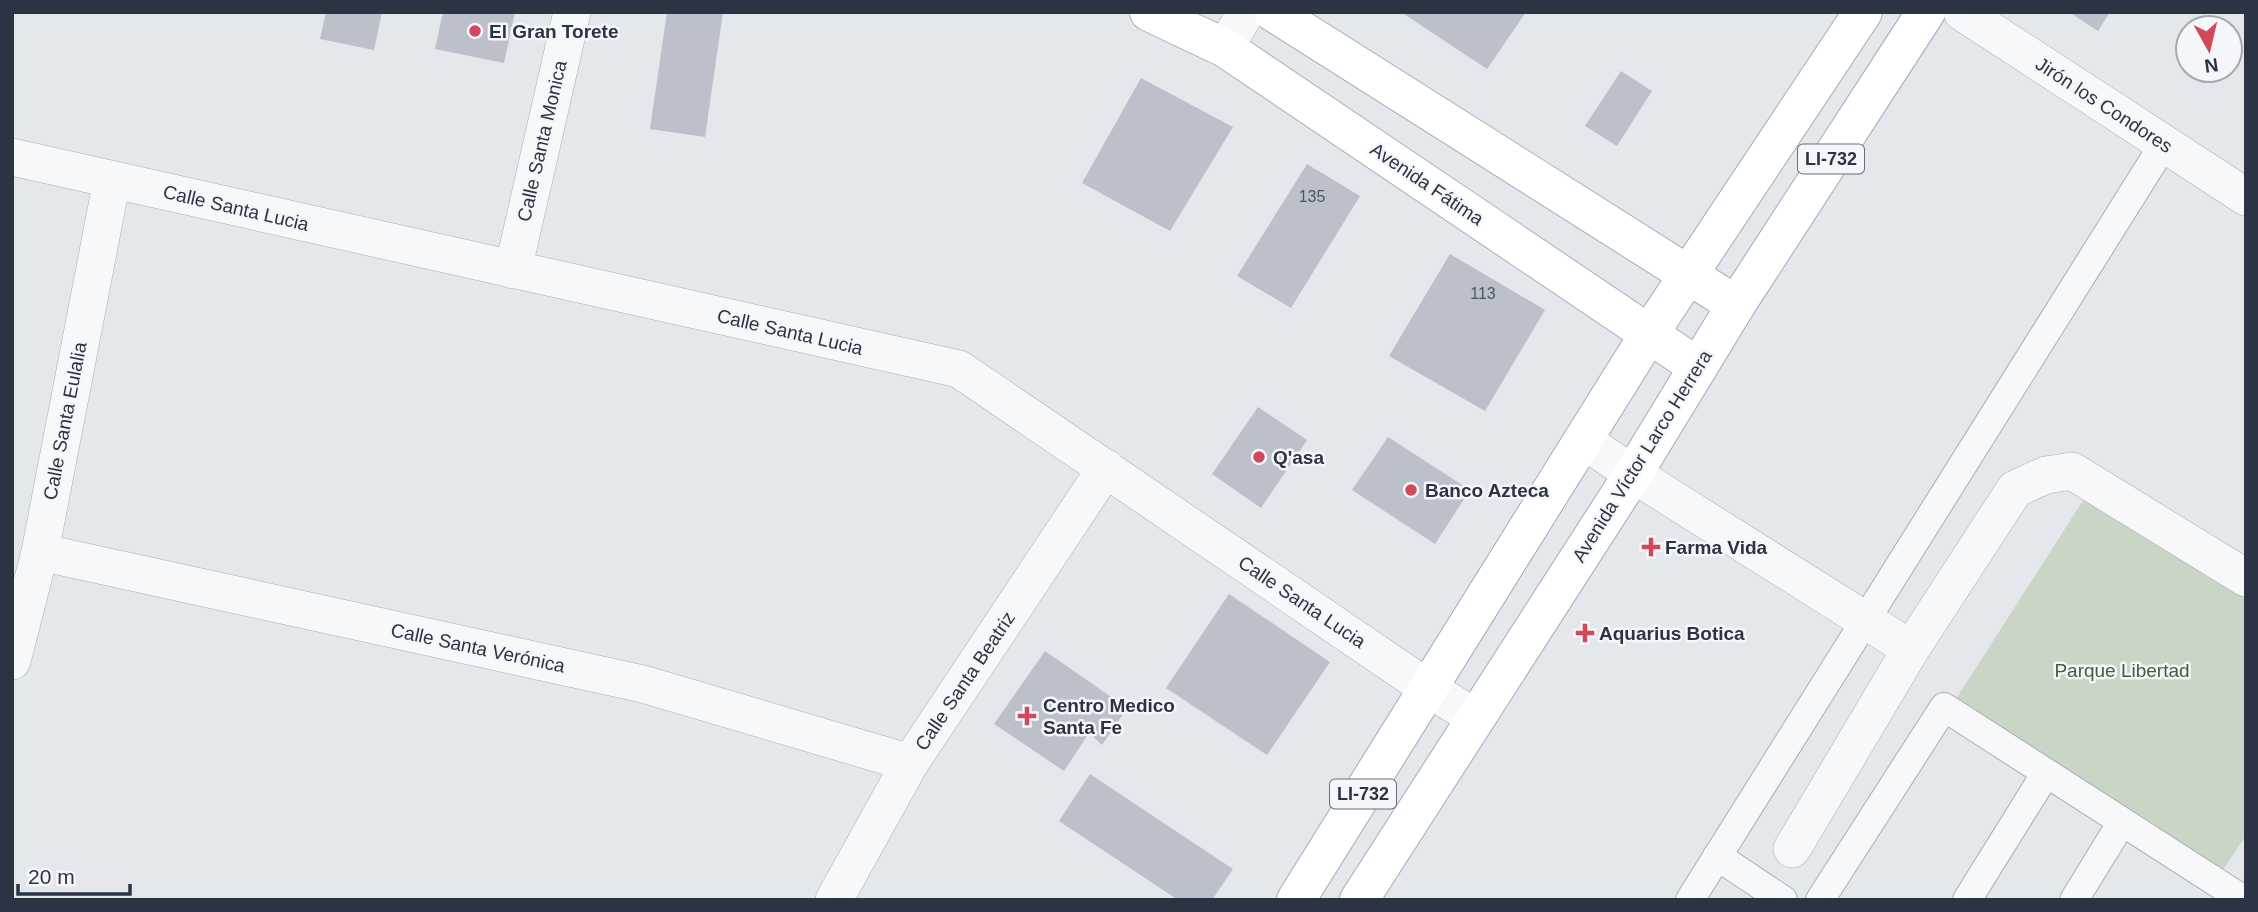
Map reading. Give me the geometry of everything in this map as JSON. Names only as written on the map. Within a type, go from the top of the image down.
[{"type":"main road","name":"Avenida Fátima","points":[[1149,12],[1224,48],[1698,367]]},
{"type":"main road","points":[[1273,12],[1736,305]]},
{"type":"main road","name":"LI-732","points":[[1296,900],[1649,334],[1863,12]]},
{"type":"main road","name":"Avenida Víctor Larco Herrera","points":[[1359,900],[1633,474],[1736,305],[1926,12]]},
{"type":"street","name":"Calle Santa Monica","points":[[513,270],[572,12]]},
{"type":"street","points":[[1224,48],[1246,12]]},
{"type":"street","name":"Jirón los Condores","points":[[1962,12],[2246,197]]},
{"type":"street","points":[[1690,900],[2164,144]]},
{"type":"street","name":"Calle Santa Lucia","points":[[12,157],[960,369],[1429,689],[1476,718]]},
{"type":"street","name":"Calle Santa Eulalia","points":[[12,661],[40,552],[112,180]]},
{"type":"street","points":[[1583,440],[1911,649]]},
{"type":"street","name":"Calle Santa Beatriz","points":[[834,900],[910,763],[1106,468]]},
{"type":"street","points":[[1792,849],[1911,649],[2015,489],[2046,475],[2072,471],[2246,578]]},
{"type":"street","name":"Calle Santa Verónica","points":[[40,552],[643,684],[910,763]]},
{"type":"street","points":[[1821,900],[1944,707],[2245,900]]},
{"type":"street","points":[[1967,900],[2046,773]]},
{"type":"street","points":[[2074,900],[2122,822]]},
{"type":"street","points":[[1717,856],[1783,900]]},
{"type":"green space","name":"Parque Libertad","points":[[2089,491],[2246,591],[2246,835],[2216,881],[1951,707]]},
{"type":"building","points":[[326,12],[382,12],[374,50],[320,39]]},
{"type":"building","name":"El Gran Torete","points":[[443,12],[515,12],[504,63],[435,49]]},
{"type":"building","points":[[667,12],[723,12],[705,137],[650,129]]},
{"type":"building","points":[[1401,12],[1526,12],[1487,69]]},
{"type":"building","points":[[2069,12],[2110,12],[2098,31]]},
{"type":"building","points":[[1621,71],[1652,91],[1617,146],[1585,126]]},
{"type":"building","points":[[1141,78],[1233,127],[1170,231],[1082,183]]},
{"type":"building","points":[[1307,164],[1360,196],[1291,308],[1237,276]]},
{"type":"building","points":[[1450,254],[1545,310],[1485,411],[1389,356]]},
{"type":"building","name":"Q'asa","points":[[1258,407],[1307,440],[1261,508],[1212,474]]},
{"type":"building","name":"Banco Azteca","points":[[1388,437],[1470,490],[1435,544],[1352,490]]},
{"type":"building","points":[[1229,594],[1330,662],[1267,755],[1166,688]]},
{"type":"building","points":[[1045,651],[1127,708],[1102,745],[1089,733],[1064,771],[994,724]]},
{"type":"building","points":[[1090,774],[1233,869],[1212,900],[1178,900],[1059,821]]},
{"type":"place","name":"El Gran Torete","points":[[475,31]]},
{"type":"place","name":"Q'asa","points":[[1259,457]]},
{"type":"place","name":"Banco Azteca","points":[[1411,490]]},
{"type":"place","name":"Farma Vida","points":[[1651,547]]},
{"type":"place","name":"Aquarius Botica","points":[[1585,633]]},
{"type":"place","name":"Centro Medico Santa Fe","points":[[1027,716]]}]
